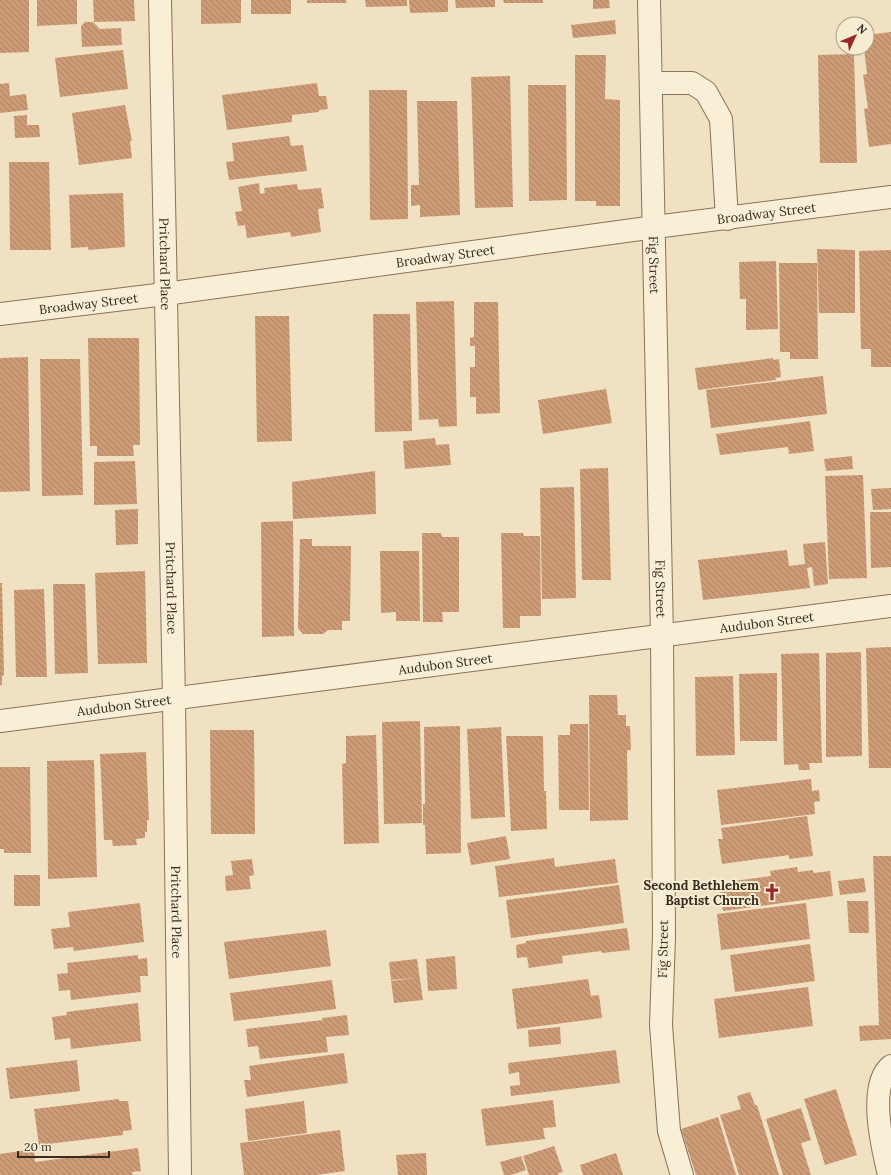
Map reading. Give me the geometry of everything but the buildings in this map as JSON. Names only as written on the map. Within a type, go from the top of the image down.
[{"type":"street","name":"Pritchard Place","points":[[160,0],[164,294],[174,699],[180,1175]]},
{"type":"street","name":"Fig Street","points":[[649,0],[655,227],[662,637],[664,936],[661,1025],[669,1131],[682,1175]]},
{"type":"street","points":[[651,83],[692,83],[706,92],[721,119],[727,219]]},
{"type":"street","name":"Broadway Street","points":[[0,314],[164,294],[655,227],[891,197]]},
{"type":"street","name":"Audubon Street","points":[[0,721],[662,637],[891,606]]},
{"type":"street","points":[[889,1175],[880,1138],[878,1093],[887,1069],[891,1066]]},
{"type":"place","name":"Second Bethlehem Baptist Church","points":[[772,892]]}]
